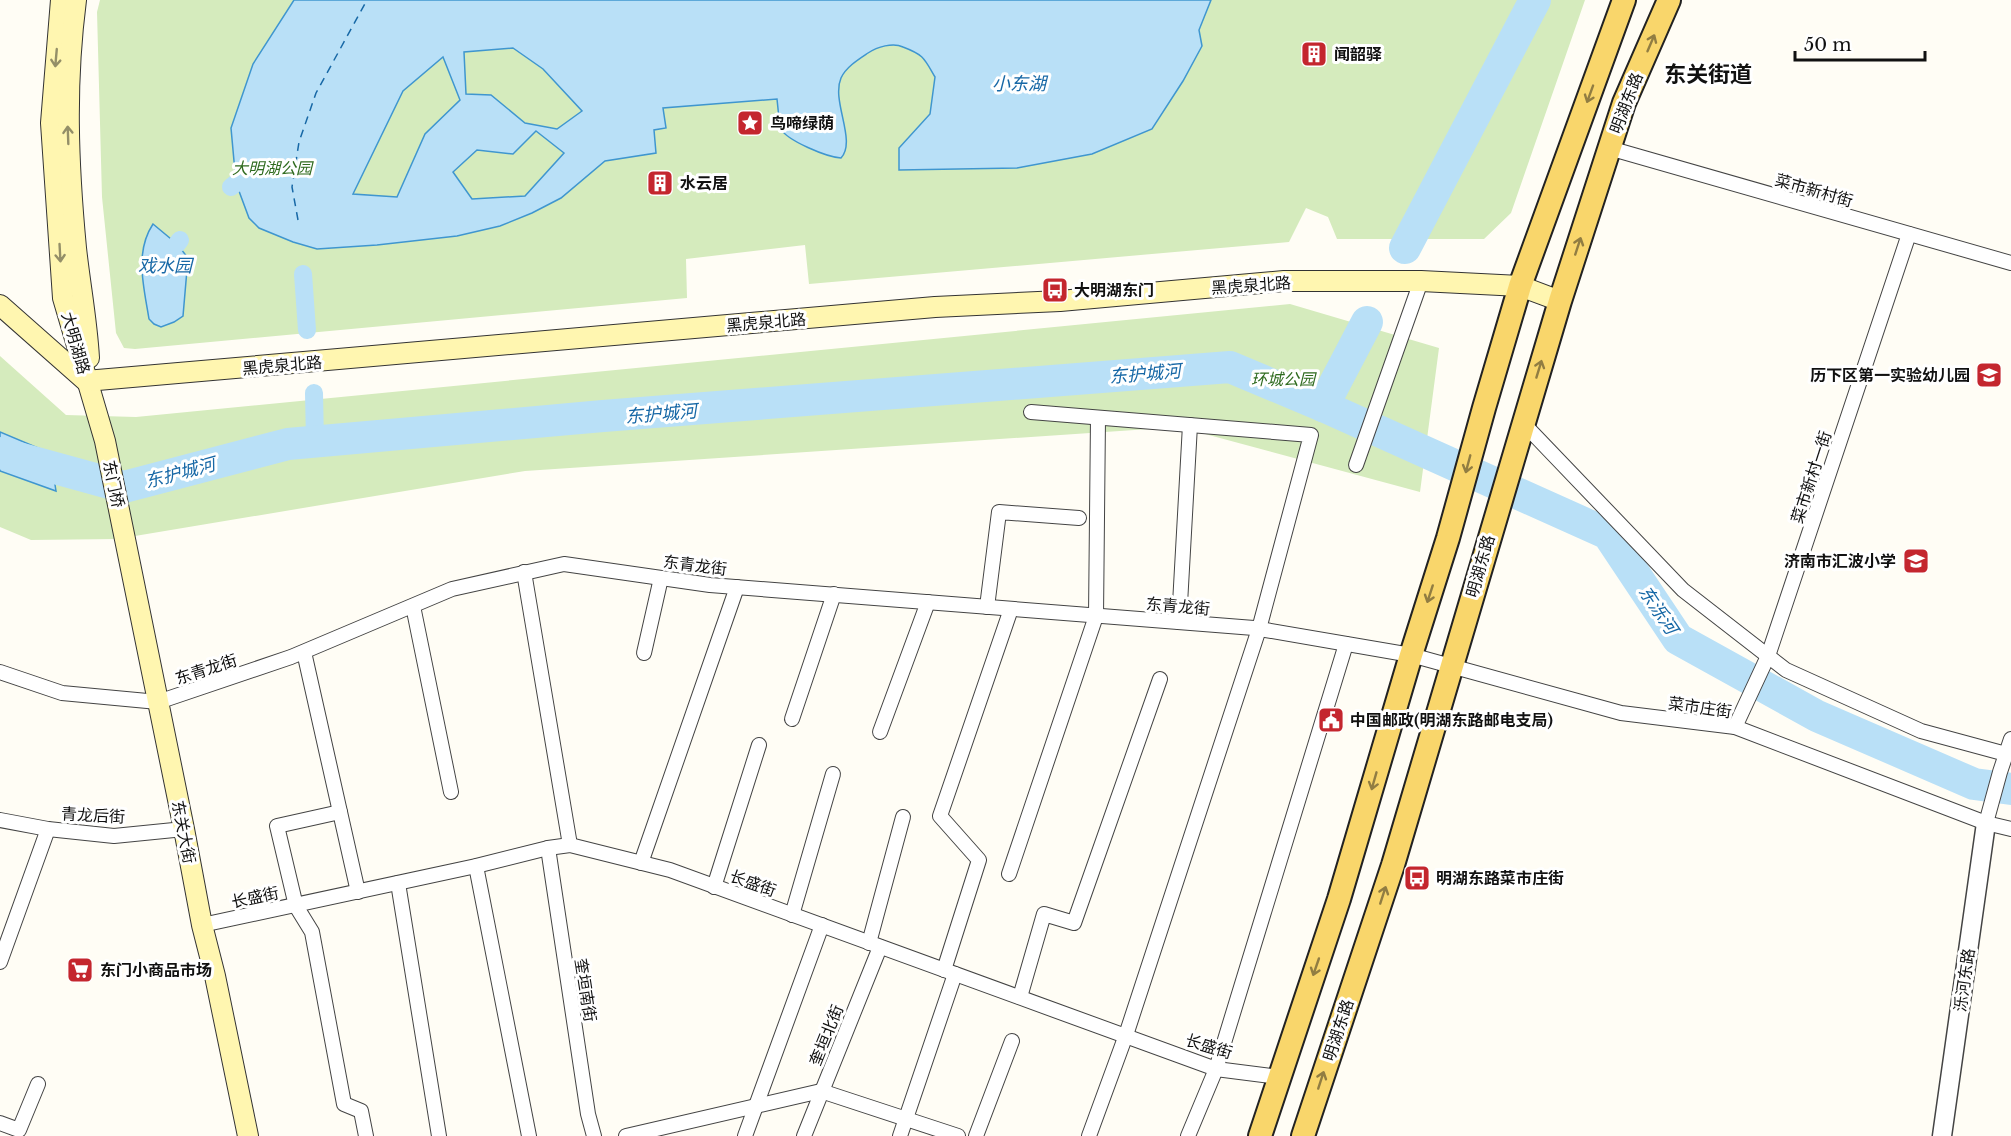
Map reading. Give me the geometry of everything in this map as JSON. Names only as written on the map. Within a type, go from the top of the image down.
[{"type":"main road","name":"大明湖路","points":[[61,0],[51,123],[63,298],[86,381]]},
{"type":"main road","name":"大明湖路","points":[[76,0],[67,122],[76,249],[89,357],[86,381]]},
{"type":"main road","points":[[1260,1136],[1339,899],[1448,538],[1520,286],[1624,0]]},
{"type":"main road","name":"明湖东路","points":[[1303,1136],[1393,865],[1522,424],[1609,148],[1624,103],[1669,0]]},
{"type":"main road","name":"黑虎泉北路","points":[[86,381],[935,307],[1060,301],[1284,281],[1421,280],[1520,286],[1560,301]]},
{"type":"main road","points":[[0,305],[86,381]]},
{"type":"main road","name":"东门桥","points":[[86,381],[105,441],[123,527]]},
{"type":"main road","name":"东关大街","points":[[123,527],[201,925],[215,976],[248,1136]]},
{"type":"street","name":"菜市新村街","points":[[1609,148],[2011,263]]},
{"type":"street","name":"菜市新村一街","points":[[1735,727],[1766,661],[1910,234]]},
{"type":"street","points":[[1356,465],[1421,280]]},
{"type":"street","points":[[1031,412],[1311,435],[1259,629],[1126,1035],[1089,1136]]},
{"type":"street","points":[[1009,874],[1096,615],[1098,418]]},
{"type":"street","points":[[1522,424],[1683,590],[1766,661],[1921,731],[2006,754]]},
{"type":"street","points":[[1179,622],[1190,425]]},
{"type":"street","points":[[987,607],[999,512],[1079,518]]},
{"type":"street","name":"东青龙街","points":[[0,672],[62,693],[158,702],[304,652],[452,589],[564,564],[738,587],[1259,629],[1411,655]]},
{"type":"street","points":[[524,573],[570,845]]},
{"type":"street","points":[[644,653],[661,578]]},
{"type":"street","points":[[641,863],[738,587]]},
{"type":"street","points":[[792,719],[834,594]]},
{"type":"street","points":[[880,732],[928,602]]},
{"type":"street","points":[[413,606],[451,792]]},
{"type":"street","points":[[900,1136],[949,972],[979,860],[940,816],[1011,609]]},
{"type":"street","points":[[1188,1136],[1216,1069],[1346,644]]},
{"type":"street","points":[[304,652],[357,891]]},
{"type":"street","name":"菜市庄街","points":[[1411,655],[1621,713],[1735,727],[1986,824],[2011,829]]},
{"type":"street","points":[[1020,997],[1044,914],[1074,923],[1160,679]]},
{"type":"street","points":[[1986,824],[2011,739]]},
{"type":"street","points":[[714,886],[759,745]]},
{"type":"street","points":[[792,915],[833,774]]},
{"type":"street","points":[[340,812],[277,826],[296,906],[312,932],[344,1104],[362,1111],[366,1136]]},
{"type":"street","name":"奎垣北街","points":[[804,1136],[874,945],[903,817]]},
{"type":"street","name":"青龙后街","points":[[0,820],[48,829],[114,836],[184,829]]},
{"type":"street","name":"泺河东路","points":[[1942,1136],[1986,824]]},
{"type":"street","points":[[0,962],[48,829]]},
{"type":"street","name":"长盛街","points":[[201,925],[570,845],[670,870],[1216,1069],[1279,1077]]},
{"type":"street","name":"奎垣南街","points":[[548,848],[588,1114],[594,1136]]},
{"type":"street","points":[[476,866],[529,1136]]},
{"type":"street","points":[[398,883],[439,1136]]},
{"type":"street","points":[[745,1136],[822,925]]},
{"type":"street","points":[[976,1136],[1012,1041]]},
{"type":"street","points":[[0,1123],[19,1130],[38,1084]]},
{"type":"street","points":[[626,1136],[821,1091],[958,1136]]},
{"type":"green space","name":"大明湖公园","points":[[100,0],[1585,0],[1511,213],[1484,239],[1337,239],[1328,217],[1306,208],[1289,242],[809,284],[805,245],[686,259],[687,298],[135,349],[124,348],[116,333],[102,197],[97,12]]},
{"type":"green space","name":"环城公园","points":[[1290,304],[1439,348],[1420,492],[1179,427],[525,471],[117,539],[31,540],[0,527],[0,356],[66,415],[136,417]]},
{"type":"water","name":"小东湖","points":[[294,0],[1211,0],[1199,30],[1202,46],[1152,129],[1092,154],[1017,168],[899,170],[899,148],[930,114],[935,77],[926,61],[919,55],[899,46],[890,45],[864,55],[849,67],[841,78],[839,98],[846,142],[841,158],[808,148],[784,133],[780,128],[777,99],[663,108],[666,128],[654,130],[656,153],[605,161],[561,198],[532,213],[500,226],[457,236],[377,245],[317,249],[259,228],[249,218],[236,183],[231,128],[253,64]],"holes":[[[513,48],[543,69],[582,111],[557,129],[525,123],[491,95],[466,94],[464,52]],[[443,57],[460,100],[425,134],[397,197],[353,194],[403,91]],[[536,131],[564,153],[525,196],[472,199],[453,172],[477,150],[513,154]]]},
{"type":"water","name":"戏水园","points":[[153,224],[177,244],[188,258],[183,316],[161,327],[149,319],[143,283],[142,258],[147,235]]},
{"type":"water","points":[[0,432],[50,453],[56,491],[0,471]]},
{"type":"waterway","points":[[1405,248],[1535,0]]},
{"type":"waterway","points":[[231,187],[236,183]]},
{"type":"waterway","points":[[177,244],[180,240]]},
{"type":"waterway","points":[[303,274],[307,330]]},
{"type":"waterway","points":[[1323,406],[1367,322]]},
{"type":"waterway","name":"东护城河","points":[[0,453],[124,487],[288,444],[603,416],[1230,367],[1323,406],[1608,534],[1678,639],[1817,716],[1974,784],[2011,789]]},
{"type":"waterway","points":[[314,393],[315,442]]},
{"type":"ferry route","points":[[298,220],[292,187],[299,142],[316,93],[367,0]]},
{"type":"place","name":"闻韶驿","points":[[1314,54]]},
{"type":"place","name":"鸟啼绿荫","points":[[750,123]]},
{"type":"place","name":"水云居","points":[[660,183]]},
{"type":"place","name":"大明湖东门","points":[[1055,290]]},
{"type":"place","name":"历下区第一实验幼儿园","points":[[1989,375]]},
{"type":"place","name":"济南市汇波小学","points":[[1916,561]]},
{"type":"place","name":"中国邮政(明湖东路邮电支局)","points":[[1331,720]]},
{"type":"place","name":"明湖东路菜市庄街","points":[[1417,878]]},
{"type":"place","name":"东门小商品市场","points":[[80,970]]},
{"type":"district","name":"东关街道","points":[[1708,74]]},
{"type":"water label","name":"东泺河","points":[[1658,610]]}]
